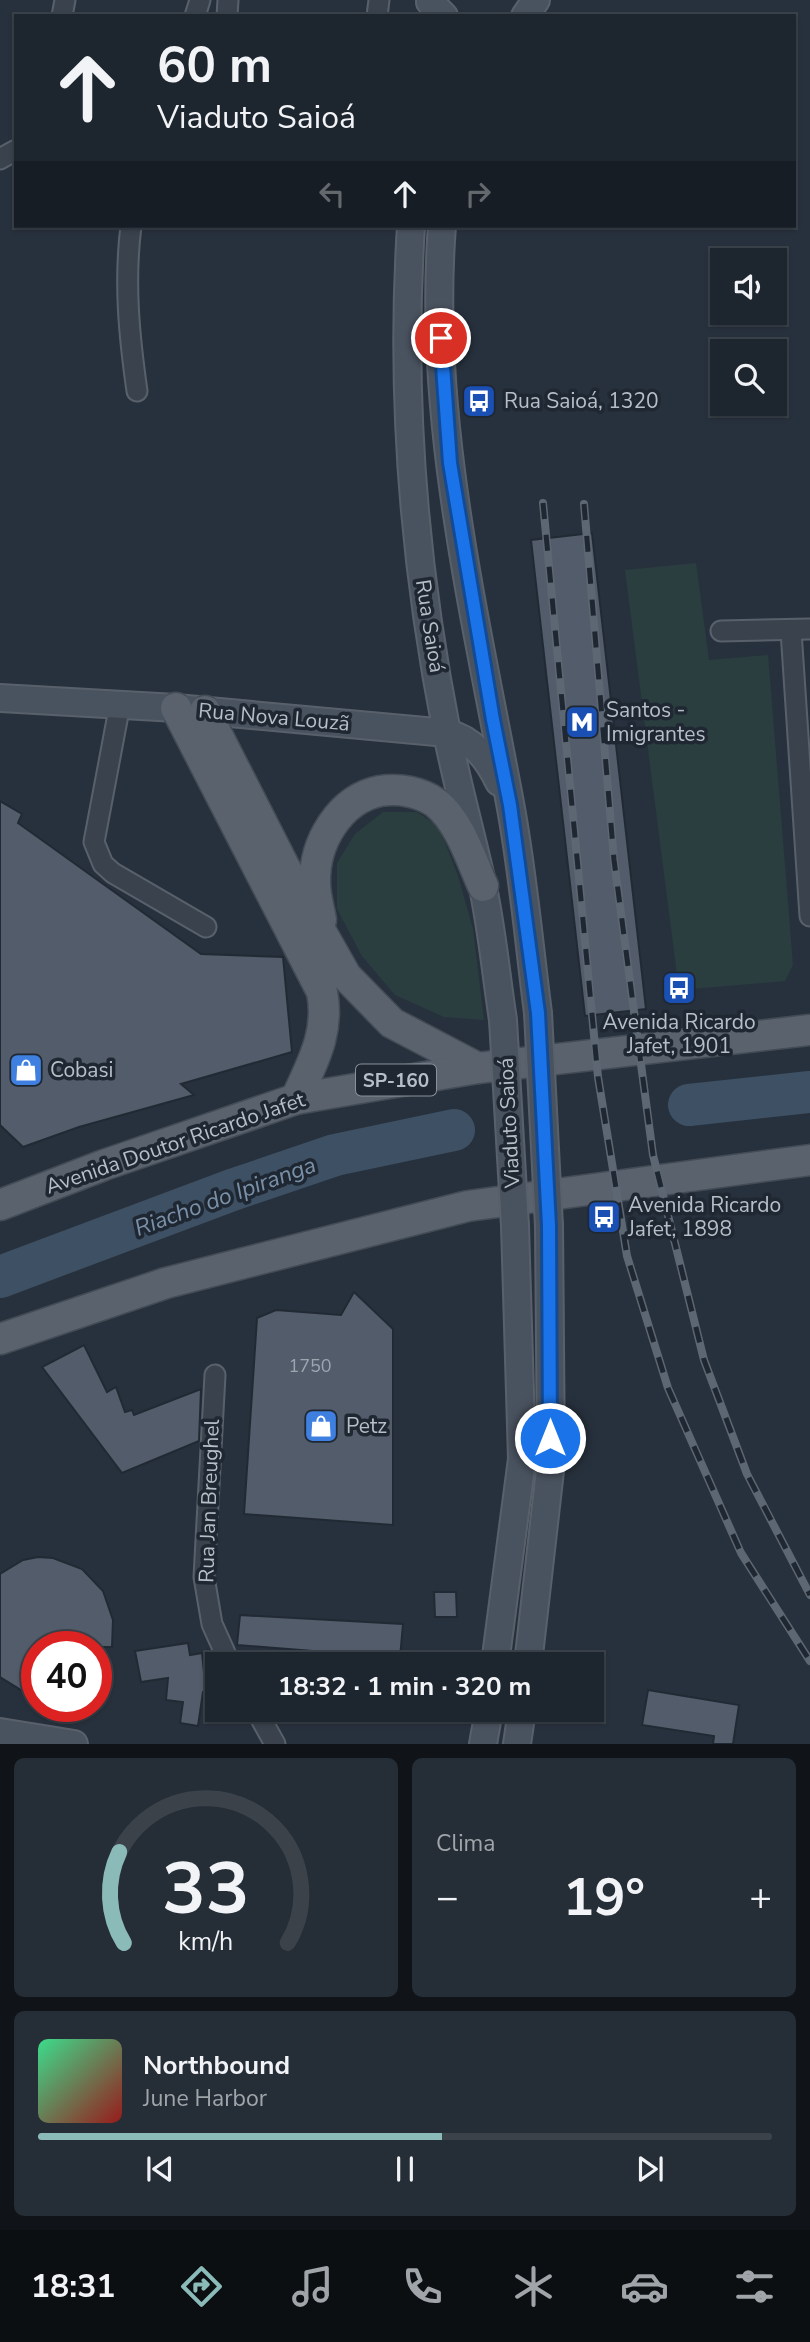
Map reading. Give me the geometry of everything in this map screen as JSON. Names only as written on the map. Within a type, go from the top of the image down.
[{"type":"main road","points":[[191,709],[346,976],[374,1008],[413,1036],[478,1068]]},
{"type":"main road","points":[[191,709],[322,992],[326,1012],[324,1034],[296,1099]]},
{"type":"main road","points":[[324,941],[315,881],[326,833],[340,814],[362,795],[387,790],[410,791],[436,803],[453,822],[483,886]]},
{"type":"main road","name":"Avenida Doutor Ricardo Jafet","points":[[0,1205],[104,1165],[296,1099],[478,1068],[810,1030]]},
{"type":"main road","points":[[0,1339],[166,1283],[468,1206],[810,1160]]},
{"type":"street","points":[[131,228],[126,268],[128,323],[137,391]]},
{"type":"street","name":"Rua Saioá","points":[[411,228],[405,319],[407,414],[417,544],[447,733],[483,886],[503,1020]]},
{"type":"street","points":[[442,228],[437,290],[450,463],[510,805]]},
{"type":"street","points":[[721,631],[800,630],[810,916]]},
{"type":"street","name":"Rua Nova Louzã","points":[[0,698],[191,709],[447,733],[464,739],[479,751],[491,765],[510,805]]},
{"type":"street","points":[[120,704],[94,842],[97,854],[113,873],[206,927]]},
{"type":"street","name":"Viaduto Saioá","points":[[510,805],[538,1013],[549,1226],[551,1462],[529,1652]]},
{"type":"street","name":"Viaduto Saioá","points":[[497,1652],[522,1459],[503,1020]]},
{"type":"street","name":"Rua Jan Breughel","points":[[215,1375],[204,1577],[212,1624],[225,1652]]},
{"type":"street","points":[[263,1722],[275,1744]]},
{"type":"street","points":[[483,1744],[487,1722]]},
{"type":"street","points":[[517,1744],[520,1722]]},
{"type":"street","points":[[532,1722],[535,1744]]},
{"type":"street","points":[[0,1732],[74,1744]]},
{"type":"green space","points":[[696,563],[709,660],[768,655],[793,965],[785,981],[679,990],[625,570]]},
{"type":"green space","points":[[383,812],[417,812],[439,827],[458,876],[473,929],[484,1020],[444,1017],[395,995],[362,956],[337,909],[337,863],[355,834]]},
{"type":"building","name":"Santos - Imigrantes","points":[[592,533],[646,1009],[585,1016],[531,540]]},
{"type":"building","points":[[0,801],[22,814],[18,823],[201,954],[283,957],[292,1052],[181,1084],[194,1095],[79,1127],[23,1147],[0,1125]]},
{"type":"building","name":"Petz","points":[[354,1292],[393,1329],[393,1525],[244,1514],[257,1318],[276,1310],[341,1315]]},
{"type":"building","points":[[84,1345],[107,1392],[116,1387],[125,1412],[132,1410],[134,1415],[201,1389],[199,1441],[122,1473],[42,1367]]},
{"type":"building","points":[[53,1558],[82,1569],[103,1591],[113,1620],[112,1647],[112,1631],[21,1631],[21,1690],[0,1677],[0,1574],[23,1560]]},
{"type":"building","points":[[434,1592],[456,1592],[457,1617],[435,1617]]},
{"type":"building","points":[[240,1615],[403,1624],[401,1652],[325,1652],[237,1645]]},
{"type":"building","points":[[188,1643],[190,1655],[202,1653],[205,1692],[198,1726],[180,1723],[183,1702],[166,1700],[168,1678],[141,1682],[135,1651]]},
{"type":"building","points":[[648,1690],[739,1705],[733,1744],[713,1744],[714,1736],[642,1725]]},
{"type":"waterway","name":"Riacho do Ipiranga","points":[[689,1105],[810,1092]]},
{"type":"waterway","name":"Riacho do Ipiranga","points":[[0,1277],[232,1190],[335,1155],[454,1130]]},
{"type":"railway","points":[[543,503],[598,1077],[627,1256],[668,1388],[741,1553],[810,1661]]},
{"type":"railway","points":[[584,504],[614,860],[653,1155],[704,1360],[747,1474],[810,1595]]},
{"type":"place","name":"Rua Saioá, 1320","points":[[479,401]]},
{"type":"place","name":"Santos - Imigrantes","points":[[582,722]]},
{"type":"place","name":"Avenida Ricardo Jafet, 1901","points":[[679,988]]},
{"type":"place","name":"Cobasi","points":[[26,1070]]},
{"type":"place","name":"Avenida Ricardo Jafet, 1898","points":[[604,1217]]},
{"type":"place","name":"Petz","points":[[321,1426]]},
{"type":"route","points":[[441,338],[450,463],[510,805],[538,1013],[549,1226],[550,1438]]}]
